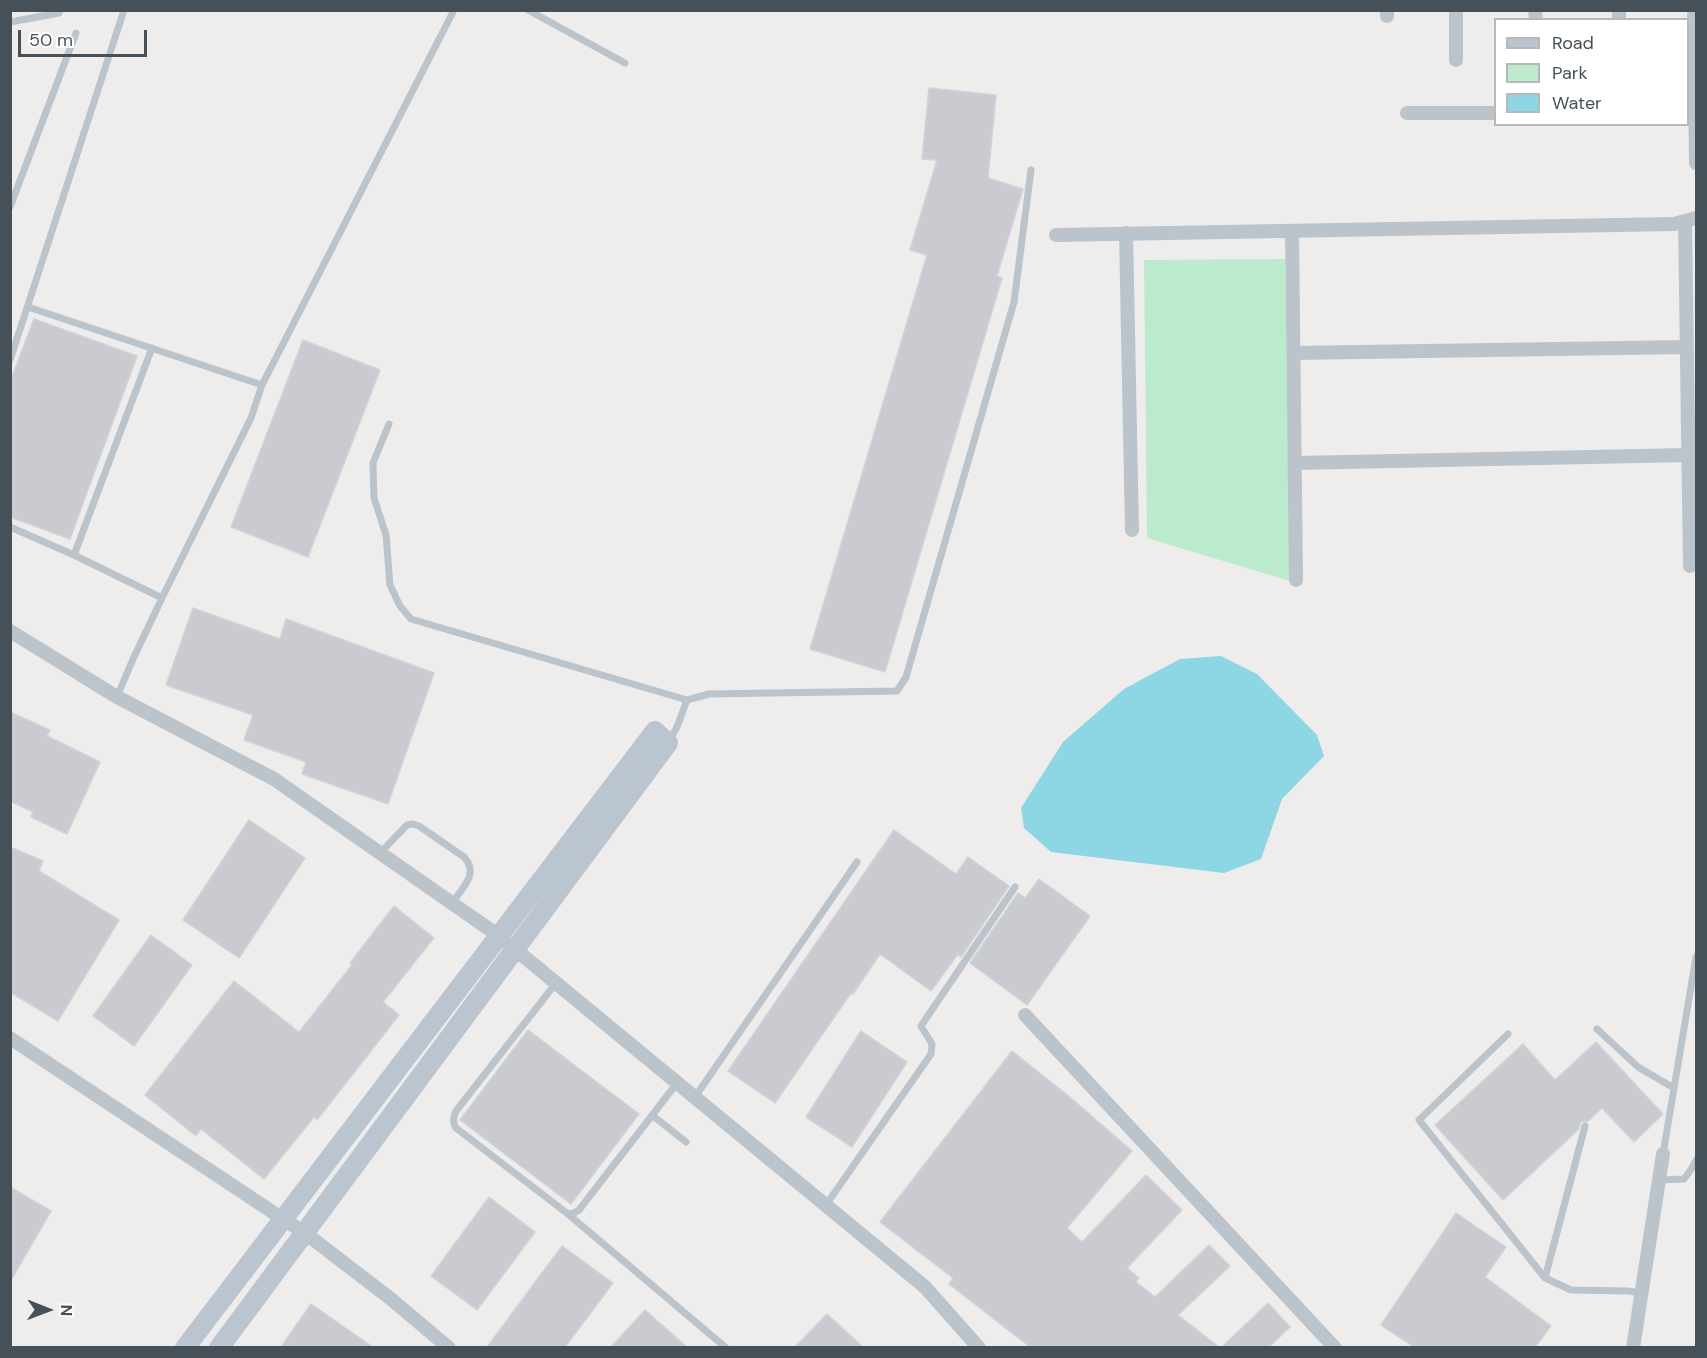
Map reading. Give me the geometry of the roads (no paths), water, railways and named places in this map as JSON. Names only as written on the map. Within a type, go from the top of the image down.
[{"type":"street","points":[[1456,10],[1456,60]]},
{"type":"street","points":[[1694,15],[1696,73],[1692,112],[1696,163]]},
{"type":"street","points":[[1407,113],[1494,113]]},
{"type":"street","points":[[1056,235],[1674,224],[1690,220],[1687,347],[1690,566]]},
{"type":"street","points":[[1292,231],[1296,580]]},
{"type":"street","points":[[1126,233],[1132,530]]},
{"type":"street","points":[[1293,353],[1687,347]]},
{"type":"street","points":[[1295,463],[1688,455]]},
{"type":"street","points":[[10,631],[117,697],[274,779],[499,936],[925,1287],[979,1347]]},
{"type":"street","points":[[185,1347],[499,936],[662,737]]},
{"type":"street","points":[[219,1347],[515,949],[662,737]]},
{"type":"street","points":[[1025,1016],[1335,1347]]},
{"type":"street","points":[[10,1038],[305,1233],[449,1347]]},
{"type":"street","points":[[1634,1347],[1663,1154]]},
{"type":"lane","points":[[10,360],[124,10]]},
{"type":"lane","points":[[117,697],[162,598],[251,418],[262,385],[454,10]]},
{"type":"lane","points":[[528,10],[625,63]]},
{"type":"lane","points":[[10,22],[60,14]]},
{"type":"lane","points":[[10,207],[76,33]]},
{"type":"lane","points":[[389,424],[373,463],[374,498],[386,535],[390,585],[400,606],[411,619],[687,700],[709,694],[897,692],[906,676],[1014,302],[1031,170]]},
{"type":"lane","points":[[28,307],[262,385]]},
{"type":"lane","points":[[74,555],[152,348]]},
{"type":"lane","points":[[10,527],[162,598]]},
{"type":"lane","points":[[662,737],[677,727],[687,700]]},
{"type":"lane","points":[[380,853],[401,830],[413,824],[464,857],[471,869],[470,878],[452,903]]},
{"type":"lane","points":[[695,1097],[857,862]]},
{"type":"lane","points":[[826,1205],[931,1054],[932,1044],[921,1026],[1015,887]]},
{"type":"lane","points":[[1663,1154],[1696,957]]},
{"type":"lane","points":[[556,983],[456,1111],[453,1124],[568,1214],[725,1347]]},
{"type":"lane","points":[[1597,1029],[1638,1067],[1674,1088]]},
{"type":"lane","points":[[1508,1034],[1419,1120],[1545,1278],[1571,1290],[1642,1293]]},
{"type":"lane","points":[[568,1214],[579,1210],[677,1083]]},
{"type":"lane","points":[[652,1115],[686,1142]]},
{"type":"lane","points":[[1545,1278],[1585,1126]]},
{"type":"lane","points":[[1660,1180],[1684,1179],[1696,1160]]},
{"type":"water","points":[[1221,656],[1257,674],[1317,735],[1324,756],[1282,799],[1261,859],[1224,873],[1051,852],[1024,828],[1021,808],[1063,742],[1124,689],[1180,659]]}]
